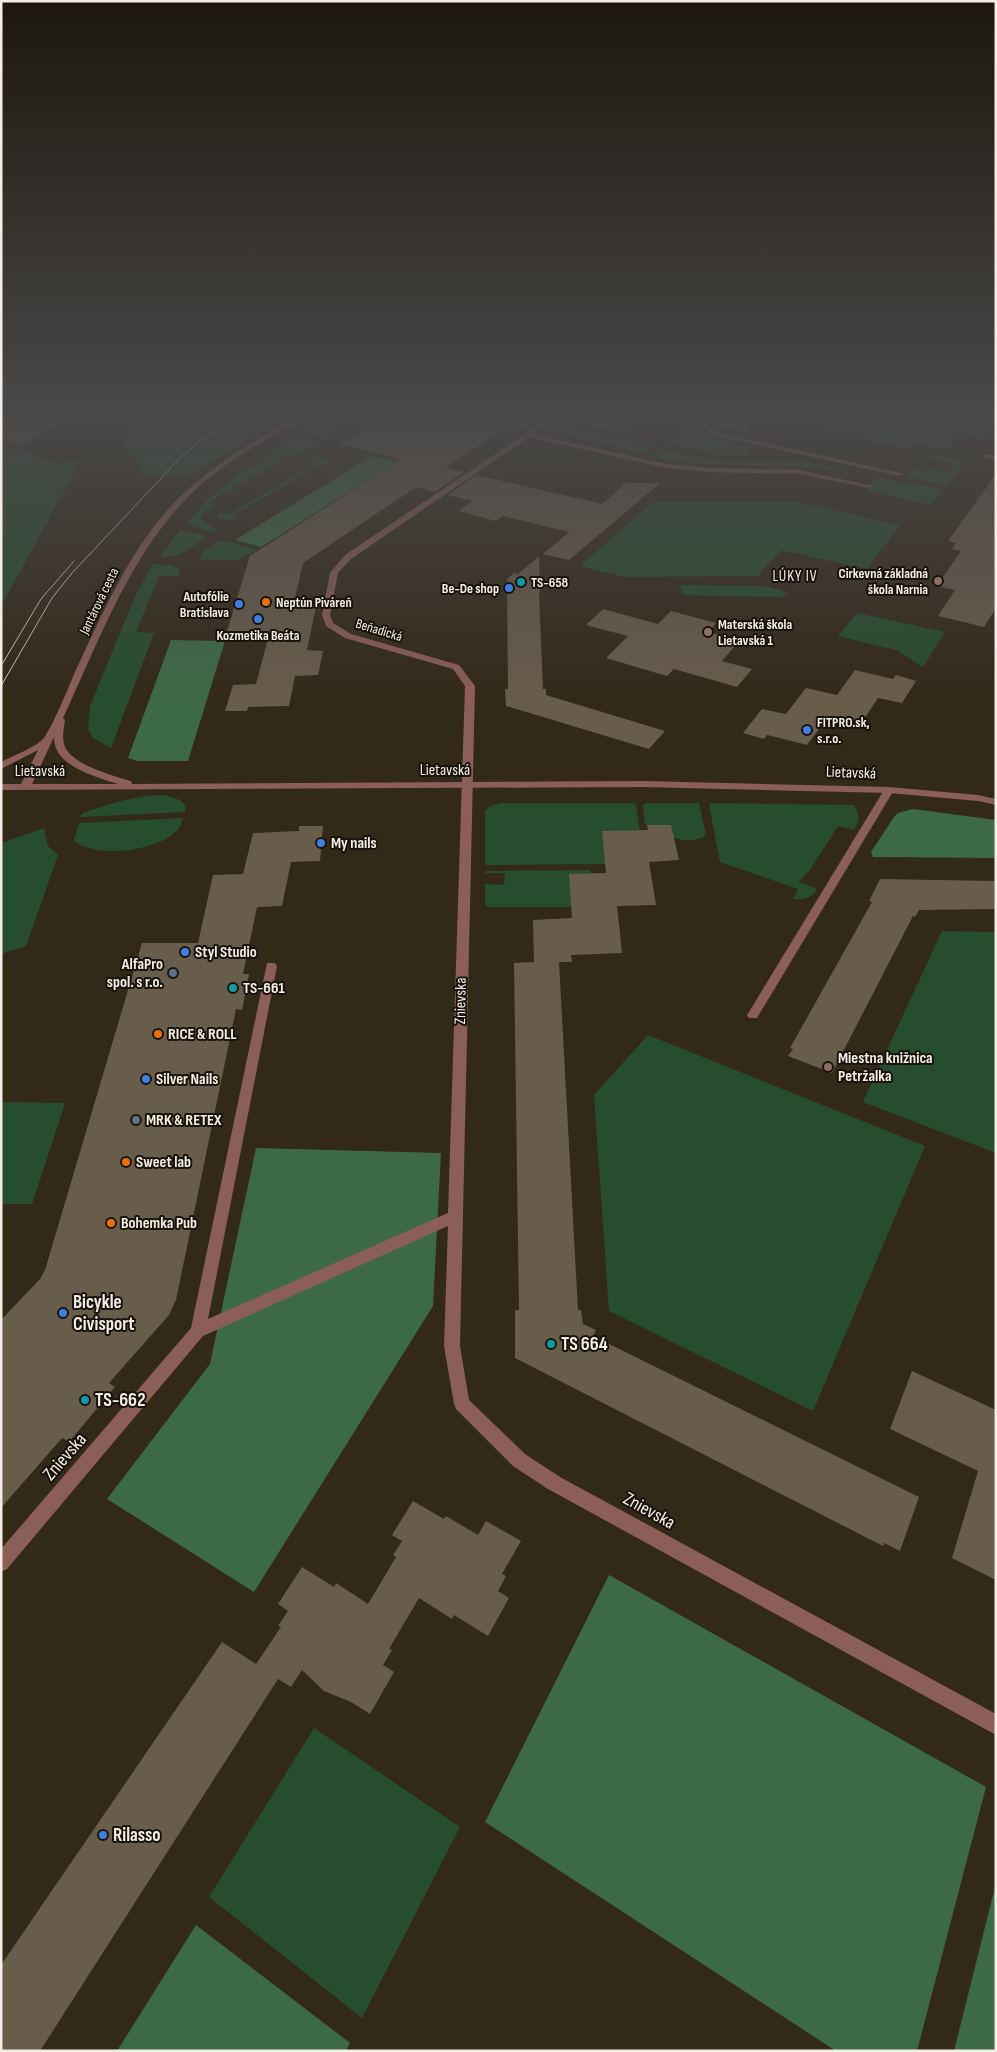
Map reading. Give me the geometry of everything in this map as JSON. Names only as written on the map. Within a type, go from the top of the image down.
[{"type":"street","name":"Jantárová cesta","points":[[25,787],[125,576],[177,506]]},
{"type":"street","name":"Beňadická","points":[[424,506],[348,557],[334,572],[326,615],[329,624],[348,636],[456,667],[470,686],[467,786]]},
{"type":"street","points":[[60,715],[59,745],[65,754],[77,763],[100,775],[141,787]]},
{"type":"street","points":[[1,766],[48,741]]},
{"type":"street","name":"Lietavská","points":[[1,787],[643,784],[889,790],[978,798],[996,802]]},
{"type":"street","name":"Znievska","points":[[467,786],[452,1346],[462,1404],[519,1460],[554,1483],[996,1725]]},
{"type":"street","name":"Lietavská","points":[[753,1015],[889,790]]},
{"type":"street","name":"Znievska","points":[[198,1331],[271,966]]},
{"type":"street","name":"Znievska","points":[[1,1563],[198,1331],[456,1216]]},
{"type":"green space","points":[[1,506],[56,506],[1,606]]},
{"type":"green space","points":[[202,506],[215,506],[203,514],[201,519],[219,530],[213,533],[187,524]]},
{"type":"green space","points":[[244,506],[250,506],[232,516],[236,518],[231,521],[217,517],[219,513],[228,515]]},
{"type":"green space","points":[[291,506],[326,506],[261,547],[235,540]]},
{"type":"green space","points":[[649,506],[813,506],[900,525],[867,569],[781,550],[758,576],[623,577],[580,566]]},
{"type":"green space","points":[[180,530],[207,536],[180,554],[159,557]]},
{"type":"green space","points":[[221,540],[258,550],[237,560],[200,560],[203,551]]},
{"type":"green space","points":[[153,564],[170,565],[180,569],[178,576],[159,576],[136,632],[154,633],[111,748],[93,738],[88,730],[90,706],[136,594]]},
{"type":"green space","points":[[678,585],[765,586],[787,592],[782,597],[684,595]]},
{"type":"green space","points":[[857,613],[945,632],[923,667],[896,650],[838,636]]},
{"type":"green space","points":[[171,640],[225,641],[188,761],[137,761],[128,758]]},
{"type":"green space","points":[[153,795],[164,795],[180,800],[186,806],[185,812],[81,817],[81,814],[122,801]]},
{"type":"green space","points":[[501,803],[633,803],[636,805],[640,833],[636,830],[625,831],[615,864],[488,865],[485,863],[485,812],[490,806]]},
{"type":"green space","points":[[646,803],[699,803],[706,835],[699,839],[683,840],[668,836],[645,824],[643,805]]},
{"type":"green space","points":[[709,804],[854,805],[858,820],[854,830],[838,826],[808,873],[799,882],[817,889],[815,892],[807,898],[793,899],[798,889],[720,862]]},
{"type":"green space","points":[[913,809],[996,820],[996,858],[873,857],[871,852],[894,817],[898,813]]},
{"type":"green space","points":[[183,818],[180,827],[170,836],[144,847],[112,851],[96,850],[74,840],[79,823]]},
{"type":"green space","points":[[44,828],[48,846],[58,855],[26,946],[1,954],[1,843]]},
{"type":"green space","points":[[590,870],[591,874],[581,907],[488,907],[485,905],[485,884],[504,885],[505,873],[485,873],[486,871]]},
{"type":"green space","points":[[942,931],[996,932],[996,1153],[863,1102]]},
{"type":"green space","points":[[648,1035],[925,1146],[813,1411],[609,1311],[594,1095]]},
{"type":"green space","points":[[1,1102],[65,1103],[32,1204],[1,1204]]},
{"type":"green space","points":[[256,1148],[441,1153],[433,1306],[254,1592],[107,1499],[210,1364]]},
{"type":"green space","points":[[609,1575],[986,1787],[917,2051],[836,2051],[485,1822]]},
{"type":"green space","points":[[314,1728],[460,1827],[362,2018],[209,1897]]},
{"type":"green space","points":[[996,1883],[996,2051],[954,2051]]},
{"type":"green space","points":[[196,1925],[350,2043],[346,2051],[117,2051]]},
{"type":"building","points":[[328,506],[388,506],[303,563],[294,602],[317,602],[307,650],[323,651],[318,675],[295,676],[289,706],[248,707],[247,711],[225,711],[233,685],[256,684],[270,631],[227,631],[250,556]]},
{"type":"building","points":[[466,506],[633,506],[569,560],[543,554],[569,532],[503,516],[496,521],[459,511]]},
{"type":"building","points":[[973,506],[996,506],[996,608],[984,627],[938,616],[955,590],[937,586],[961,551],[952,549],[956,543],[948,541]]},
{"type":"building","points":[[539,556],[543,689],[546,689],[546,695],[665,731],[649,749],[506,706],[505,689],[508,689],[507,579],[514,573],[518,574]]},
{"type":"building","points":[[603,609],[658,624],[671,611],[716,623],[709,632],[740,640],[722,661],[752,669],[737,687],[674,669],[667,676],[606,658],[628,636],[586,625]]},
{"type":"building","points":[[855,670],[893,679],[896,675],[916,681],[902,703],[878,698],[860,725],[828,717],[807,745],[767,735],[764,739],[743,733],[762,709],[786,714],[806,688],[837,695]]},
{"type":"building","points":[[647,825],[671,825],[679,860],[649,862],[656,905],[617,906],[622,953],[571,955],[572,962],[559,962],[578,1310],[581,1310],[583,1324],[596,1330],[593,1336],[919,1497],[900,1551],[884,1543],[883,1546],[515,1358],[515,1310],[519,1310],[514,963],[534,962],[533,920],[572,918],[569,874],[606,873],[602,831],[648,830]]},
{"type":"building","points":[[299,826],[323,826],[320,861],[291,862],[282,906],[257,907],[243,974],[249,974],[242,1010],[236,1009],[176,1300],[169,1315],[109,1383],[115,1387],[69,1442],[62,1438],[1,1508],[1,1320],[40,1279],[45,1270],[142,943],[198,943],[213,875],[243,874],[253,833],[299,831]]},
{"type":"building","points":[[880,879],[996,881],[996,909],[919,910],[915,917],[913,916],[832,1073],[788,1056],[793,1049],[790,1048],[872,902],[869,901]]},
{"type":"building","points":[[912,1371],[996,1410],[996,1580],[952,1558],[978,1471],[890,1429]]},
{"type":"building","points":[[413,1501],[444,1519],[446,1516],[478,1535],[486,1521],[521,1541],[502,1574],[506,1576],[498,1591],[509,1598],[488,1636],[454,1615],[452,1619],[419,1598],[389,1649],[392,1650],[383,1665],[394,1672],[370,1714],[351,1702],[324,1691],[302,1670],[291,1687],[278,1679],[40,2051],[1,2051],[1,1965],[222,1642],[256,1664],[281,1627],[278,1626],[288,1611],[278,1604],[302,1567],[334,1587],[336,1583],[368,1604],[396,1557],[393,1555],[402,1541],[392,1535]]},
{"type":"tram line","points":[[1,686],[52,598],[72,573],[135,506]]},
{"type":"tram line","points":[[1,666],[41,599],[74,561]]},
{"type":"place","name":"Cirkevná základná škola Narnia","points":[[938,581]]},
{"type":"place","name":"TS-658","points":[[521,582]]},
{"type":"place","name":"Be-De shop","points":[[509,588]]},
{"type":"place","name":"Neptún Piváreň","points":[[266,602]]},
{"type":"place","name":"Autofólie Bratislava","points":[[239,604]]},
{"type":"place","name":"Kozmetika Beáta","points":[[258,619]]},
{"type":"place","name":"Materská škola Lietavská 1","points":[[708,632]]},
{"type":"place","name":"FITPRO.sk, s.r.o.","points":[[807,730]]},
{"type":"place","name":"My nails","points":[[321,843]]},
{"type":"place","name":"Styl Studio","points":[[185,952]]},
{"type":"place","name":"AlfaPro spol. s r.o.","points":[[173,973]]},
{"type":"place","name":"TS-661","points":[[233,988]]},
{"type":"place","name":"RICE & ROLL","points":[[158,1034]]},
{"type":"place","name":"Miestna knižnica Petržalka","points":[[828,1067]]},
{"type":"place","name":"Silver Nails","points":[[146,1079]]},
{"type":"place","name":"MRK & RETEX","points":[[136,1120]]},
{"type":"place","name":"Sweet lab","points":[[126,1162]]},
{"type":"place","name":"Bohemka Pub","points":[[111,1223]]},
{"type":"place","name":"Bicykle Civisport","points":[[63,1313]]},
{"type":"place","name":"TS 664","points":[[551,1344]]},
{"type":"place","name":"TS-662","points":[[85,1400]]},
{"type":"place","name":"Rilasso","points":[[103,1835]]},
{"type":"district","name":"LÚKY IV","points":[[795,576]]}]
